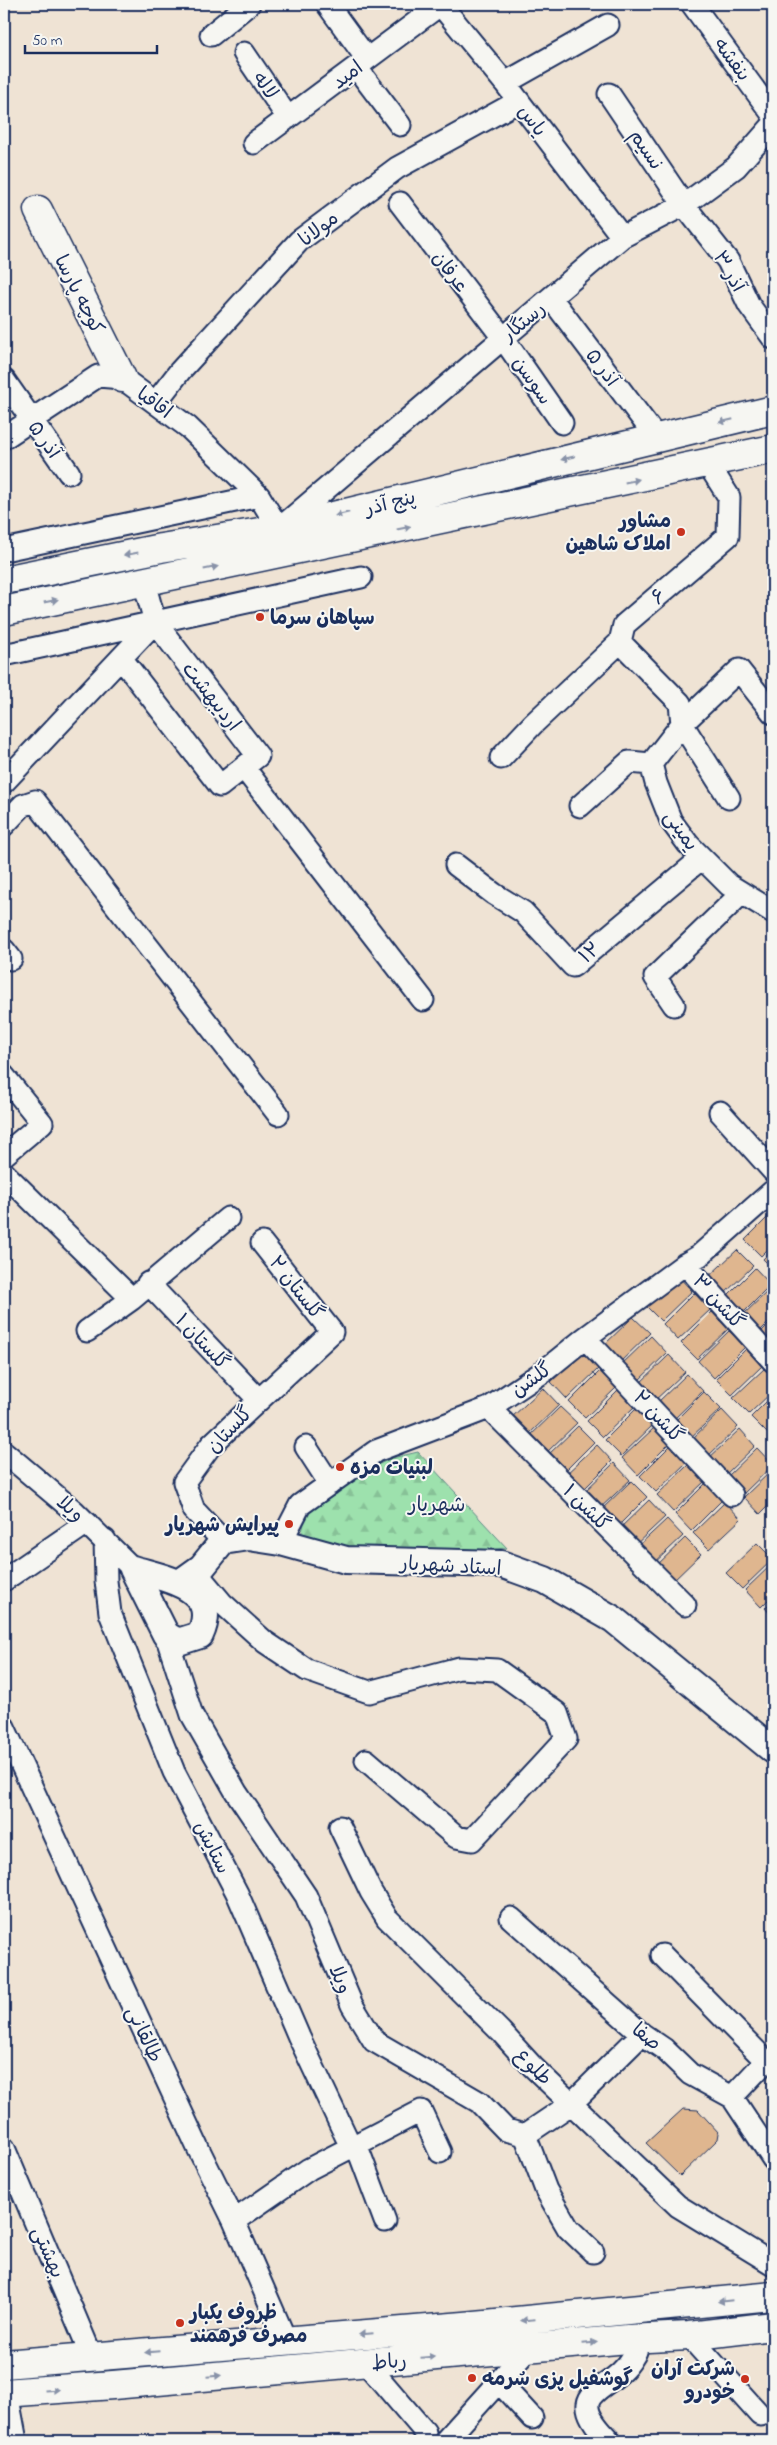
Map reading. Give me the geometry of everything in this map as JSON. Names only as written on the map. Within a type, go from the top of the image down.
[{"type":"main road","name":"کوچه پارسا","points":[[38,210],[122,378]]},
{"type":"main road","name":"پنج آذر","points":[[4,580],[161,548],[279,529],[773,410]]},
{"type":"main road","name":"پنج آذر","points":[[4,611],[773,449]]},
{"type":"main road","points":[[156,579],[161,548]]},
{"type":"main road","points":[[102,560],[107,590]]},
{"type":"main road","name":"رباط","points":[[4,2364],[464,2326],[773,2296]]},
{"type":"main road","name":"رباط","points":[[6,2393],[690,2336],[773,2326]]},
{"type":"street","points":[[211,35],[249,4]]},
{"type":"street","points":[[327,4],[400,125]]},
{"type":"street","name":"امید","points":[[254,143],[440,4]]},
{"type":"street","name":"یاس","points":[[440,4],[505,83],[622,237]]},
{"type":"street","name":"بنفشه","points":[[692,4],[773,115]]},
{"type":"street","points":[[505,83],[608,25]]},
{"type":"street","name":"لاله","points":[[244,53],[288,118]]},
{"type":"street","name":"نسیم","points":[[610,94],[684,205]]},
{"type":"street","name":"مولانا","points":[[156,402],[180,371],[299,241],[397,168],[519,102]]},
{"type":"street","name":"رستگار","points":[[279,529],[622,237],[684,205],[736,167],[773,125]]},
{"type":"street","name":"عرفان","points":[[400,203],[503,338]]},
{"type":"street","name":"آذر ۳","points":[[684,205],[728,261],[749,304],[773,338]]},
{"type":"street","name":"آذر ۵","points":[[551,298],[656,437]]},
{"type":"street","name":"سوسن","points":[[503,338],[562,423]]},
{"type":"street","name":"اقاقیا","points":[[4,438],[98,376],[122,378],[188,427],[259,496],[279,529]]},
{"type":"street","name":"آذر ۵","points":[[4,380],[69,473]]},
{"type":"street","name":"۶","points":[[620,642],[624,625],[728,536],[729,497],[708,464]]},
{"type":"street","points":[[4,550],[259,496]]},
{"type":"street","points":[[4,655],[361,577]]},
{"type":"street","points":[[4,782],[154,622],[156,579]]},
{"type":"street","name":"اردیبهشت","points":[[154,622],[258,756],[244,768]]},
{"type":"street","points":[[501,758],[533,724],[620,642],[680,704],[682,724],[729,798]]},
{"type":"street","points":[[122,658],[220,786],[244,768],[423,1000]]},
{"type":"street","points":[[580,806],[629,762],[651,764],[682,724],[739,670],[773,713]]},
{"type":"street","name":"یمینی","points":[[651,764],[670,821],[702,858],[729,885],[773,912]]},
{"type":"street","points":[[4,825],[23,805],[35,801],[278,1114]]},
{"type":"street","name":"۱۲","points":[[456,865],[494,894],[523,912],[573,966],[702,858]]},
{"type":"street","points":[[674,1004],[655,977],[742,893]]},
{"type":"street","points":[[4,1076],[42,1123],[4,1155]]},
{"type":"street","points":[[720,1112],[773,1171]]},
{"type":"street","points":[[4,1174],[132,1299]]},
{"type":"street","name":"گلشن","points":[[281,1542],[300,1505],[376,1451],[488,1408],[543,1372],[585,1338],[685,1264],[699,1256],[773,1192]]},
{"type":"street","points":[[87,1331],[132,1299],[148,1283],[228,1218]]},
{"type":"street","name":"گلستان ۲","points":[[262,1243],[332,1332]]},
{"type":"street","name":"گلشن ۳","points":[[685,1264],[773,1361]]},
{"type":"street","name":"گلستان ۱","points":[[148,1283],[258,1399]]},
{"type":"street","name":"گلستان","points":[[223,1541],[194,1510],[184,1482],[211,1445],[258,1399],[332,1332]]},
{"type":"street","name":"گلشن ۲","points":[[585,1338],[732,1495]]},
{"type":"street","name":"گلشن ۱","points":[[488,1408],[685,1605]]},
{"type":"street","points":[[306,1446],[330,1484]]},
{"type":"street","name":"ویلا","points":[[4,1452],[87,1523],[133,1569]]},
{"type":"street","points":[[6,1575],[87,1523]]},
{"type":"street","name":"استاد شهریار","points":[[223,1541],[249,1537],[281,1542],[346,1560],[501,1564],[545,1580],[613,1619],[773,1750]]},
{"type":"street","name":"ستایش","points":[[105,1540],[106,1581],[110,1613],[170,1763],[237,1893],[299,2037],[354,2146],[385,2221]]},
{"type":"street","points":[[188,1577],[223,1541]]},
{"type":"street","points":[[133,1569],[166,1635],[178,1642],[200,1635],[206,1622],[205,1607],[188,1577]]},
{"type":"street","points":[[133,1569],[188,1577],[222,1603],[265,1642],[307,1670],[369,1692],[459,1668],[497,1670],[557,1713],[566,1739],[472,1840],[456,1837],[366,1760]]},
{"type":"street","name":"ویلا","points":[[166,1635],[192,1715],[236,1792],[306,1896],[352,2006],[374,2041],[479,2102],[506,2130],[525,2135]]},
{"type":"street","name":"طالقانی","points":[[4,1727],[198,2148],[234,2221],[286,2341]]},
{"type":"street","name":"طلوع","points":[[340,1827],[371,1892],[387,1918],[571,2104],[678,2206],[773,2264]]},
{"type":"street","name":"صفا","points":[[511,1918],[642,2034],[664,2049],[690,2074],[732,2097],[773,2159]]},
{"type":"street","points":[[662,1955],[766,2061],[732,2097]]},
{"type":"street","points":[[593,2252],[568,2228],[546,2190],[525,2135],[571,2104],[642,2034]]},
{"type":"street","points":[[234,2221],[309,2170],[421,2111],[440,2152]]},
{"type":"street","name":"بهشتی","points":[[4,2148],[12,2183],[92,2357]]},
{"type":"street","points":[[690,2336],[760,2416]]},
{"type":"street","points":[[610,2441],[593,2424],[587,2409],[590,2396],[603,2384],[621,2372],[634,2356],[639,2339]]},
{"type":"street","points":[[445,2441],[529,2348]]},
{"type":"street","points":[[366,2363],[425,2432]]},
{"type":"street","points":[[499,2382],[532,2418]]},
{"type":"street","points":[[6,2393],[16,2441]]},
{"type":"green space","points":[[418,1452],[507,1548],[467,1551],[355,1551],[300,1539],[304,1524],[313,1507],[358,1474],[392,1458]]},
{"type":"building","points":[[773,1212],[773,1244],[761,1256],[745,1240]]},
{"type":"building","points":[[773,1249],[773,1269],[763,1259]]},
{"type":"building","points":[[737,1250],[753,1266],[721,1297],[705,1280]]},
{"type":"building","points":[[755,1268],[771,1285],[740,1316],[724,1299]]},
{"type":"building","points":[[676,1274],[692,1291],[661,1321],[645,1305]]},
{"type":"building","points":[[772,1287],[773,1318],[757,1334],[741,1317]]},
{"type":"building","points":[[694,1293],[710,1310],[678,1340],[663,1324]]},
{"type":"building","points":[[712,1312],[728,1329],[697,1359],[681,1343]]},
{"type":"building","points":[[633,1317],[650,1333],[618,1364],[602,1347]]},
{"type":"building","points":[[773,1320],[773,1350],[758,1335]]},
{"type":"building","points":[[729,1331],[745,1347],[714,1378],[698,1361]]},
{"type":"building","points":[[651,1336],[667,1353],[636,1383],[620,1366]]},
{"type":"building","points":[[747,1348],[763,1365],[732,1395],[716,1379]]},
{"type":"building","points":[[583,1352],[598,1369],[567,1399],[551,1382]]},
{"type":"building","points":[[669,1355],[685,1372],[653,1402],[638,1385]]},
{"type":"building","points":[[765,1368],[773,1377],[773,1391],[749,1414],[733,1398]]},
{"type":"building","points":[[600,1371],[616,1388],[585,1418],[569,1402]]},
{"type":"building","points":[[687,1374],[703,1391],[672,1421],[656,1404]]},
{"type":"building","points":[[543,1388],[559,1405],[528,1435],[511,1418]]},
{"type":"building","points":[[618,1390],[634,1407],[603,1437],[587,1421]]},
{"type":"building","points":[[704,1392],[721,1409],[689,1439],[673,1423]]},
{"type":"building","points":[[773,1395],[773,1427],[767,1433],[751,1417]]},
{"type":"building","points":[[560,1407],[577,1423],[545,1454],[529,1437]]},
{"type":"building","points":[[636,1409],[652,1426],[621,1456],[605,1440]]},
{"type":"building","points":[[722,1410],[738,1427],[707,1457],[691,1440]]},
{"type":"building","points":[[578,1426],[594,1442],[563,1473],[547,1456]]},
{"type":"building","points":[[654,1428],[669,1444],[638,1475],[622,1458]]},
{"type":"building","points":[[740,1429],[755,1446],[724,1476],[708,1459]]},
{"type":"building","points":[[597,1445],[612,1461],[581,1492],[565,1475]]},
{"type":"building","points":[[671,1445],[687,1462],[656,1492],[640,1476]]},
{"type":"building","points":[[757,1448],[773,1465],[742,1495],[726,1478]]},
{"type":"building","points":[[614,1463],[630,1480],[598,1510],[582,1494]]},
{"type":"building","points":[[689,1464],[705,1481],[673,1512],[657,1495]]},
{"type":"building","points":[[773,1469],[773,1501],[760,1514],[744,1497]]},
{"type":"building","points":[[631,1481],[647,1497],[616,1528],[600,1511]]},
{"type":"building","points":[[706,1483],[722,1500],[691,1531],[675,1514]]},
{"type":"building","points":[[649,1500],[665,1517],[633,1547],[618,1530]]},
{"type":"building","points":[[725,1502],[741,1519],[709,1549],[693,1533]]},
{"type":"building","points":[[667,1519],[683,1536],[651,1566],[635,1549]]},
{"type":"building","points":[[685,1538],[701,1554],[669,1585],[654,1568]]},
{"type":"building","points":[[757,1543],[773,1559],[742,1589],[726,1573]]},
{"type":"building","points":[[773,1563],[773,1595],[761,1607],[745,1590]]},
{"type":"building","points":[[773,1600],[773,1617],[765,1608]]},
{"type":"building","points":[[683,2109],[698,2110],[719,2133],[718,2139],[680,2176],[646,2143]]},
{"type":"place","name":"مشاور املاک شاهین","points":[[681,532]]},
{"type":"place","name":"سپاهان سرما","points":[[260,617]]},
{"type":"place","name":"لبنیات مزه","points":[[340,1467]]},
{"type":"place","name":"پیرایش شهریار","points":[[289,1524]]},
{"type":"place","name":"ظروف یکبار مصرف فرهمند","points":[[180,2323]]},
{"type":"place","name":"گوشفیل پزی سُرمه","points":[[472,2378]]},
{"type":"place","name":"شرکت آران خودرو","points":[[745,2379]]},
{"type":"district","name":"شهریار","points":[[437,1504]]}]
